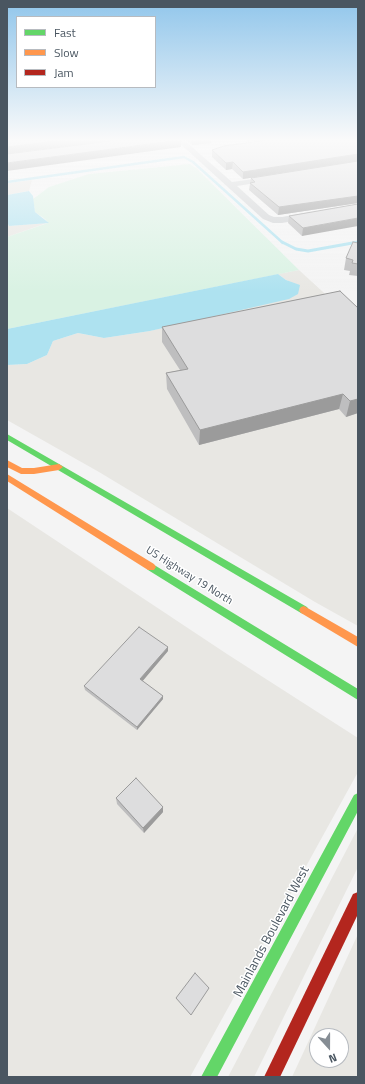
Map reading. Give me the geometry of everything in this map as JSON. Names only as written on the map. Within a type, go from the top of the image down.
[{"type":"main road","points":[[7,437],[358,642]]},
{"type":"main road","points":[[7,463],[21,471],[34,471],[59,467]]},
{"type":"main road","name":"US Highway 19 North","points":[[7,477],[358,695]]},
{"type":"main road","name":"Mainlands Boulevard West","points":[[209,1077],[358,799]]},
{"type":"main road","points":[[272,1077],[358,899]]},
{"type":"street","points":[[236,191],[266,217],[273,220],[320,213]]},
{"type":"shaded area","points":[[7,191],[29,191],[29,191],[7,195]]},
{"type":"shaded area","points":[[7,222],[9,226],[47,223],[7,237]]},
{"type":"shaded area","points":[[299,270],[358,324],[358,626],[315,602],[99,472],[7,420],[7,365],[27,364],[47,355],[53,341],[78,333],[104,338],[150,331],[193,320],[299,286],[286,280],[278,274]]},
{"type":"shaded area","points":[[7,508],[227,654],[358,738],[358,772],[190,1077],[7,1077]]},
{"type":"shaded area","points":[[358,828],[358,867],[254,1077],[228,1077]]},
{"type":"shaded area","points":[[358,934],[358,1077],[292,1077],[309,1040],[309,1068],[349,1068],[349,1028],[315,1028]]},
{"type":"green space","points":[[44,191],[219,191],[299,270],[7,329],[7,237],[48,223],[35,212],[33,199]]},
{"type":"water","points":[[29,191],[33,196],[35,212],[49,223],[9,226],[7,222],[7,195]]},
{"type":"water","points":[[278,274],[286,280],[300,285],[298,294],[289,299],[150,331],[104,338],[78,333],[53,341],[47,355],[27,364],[7,365],[7,329]]},
{"type":"building","points":[[259,191],[358,191],[358,196],[279,207]]},
{"type":"building","points":[[358,204],[358,218],[303,228],[289,216]]},
{"type":"building","points":[[353,242],[358,243],[358,264],[352,263],[353,260],[346,258]]},
{"type":"building","points":[[340,291],[358,308],[358,399],[350,401],[343,394],[200,430],[166,373],[188,369],[162,327]]},
{"type":"building","points":[[139,627],[168,647],[140,679],[163,696],[137,727],[84,686]]},
{"type":"building","points":[[136,778],[163,807],[143,828],[116,798]]},
{"type":"building","points":[[195,973],[209,988],[191,1015],[176,998]]},
{"type":"waterway","points":[[225,191],[283,243]]},
{"type":"waterway","points":[[282,242],[296,249],[308,251],[358,242],[353,243]]},
{"type":"traffic: fast","points":[[7,437],[304,610]]},
{"type":"traffic: fast","points":[[151,567],[358,695]]},
{"type":"traffic: fast","points":[[209,1077],[358,799]]},
{"type":"traffic: slow","points":[[7,463],[21,471],[34,471],[59,467]]},
{"type":"traffic: slow","points":[[7,477],[151,567]]},
{"type":"traffic: slow","points":[[304,610],[358,642]]},
{"type":"traffic: jam","points":[[272,1077],[358,899]]}]
